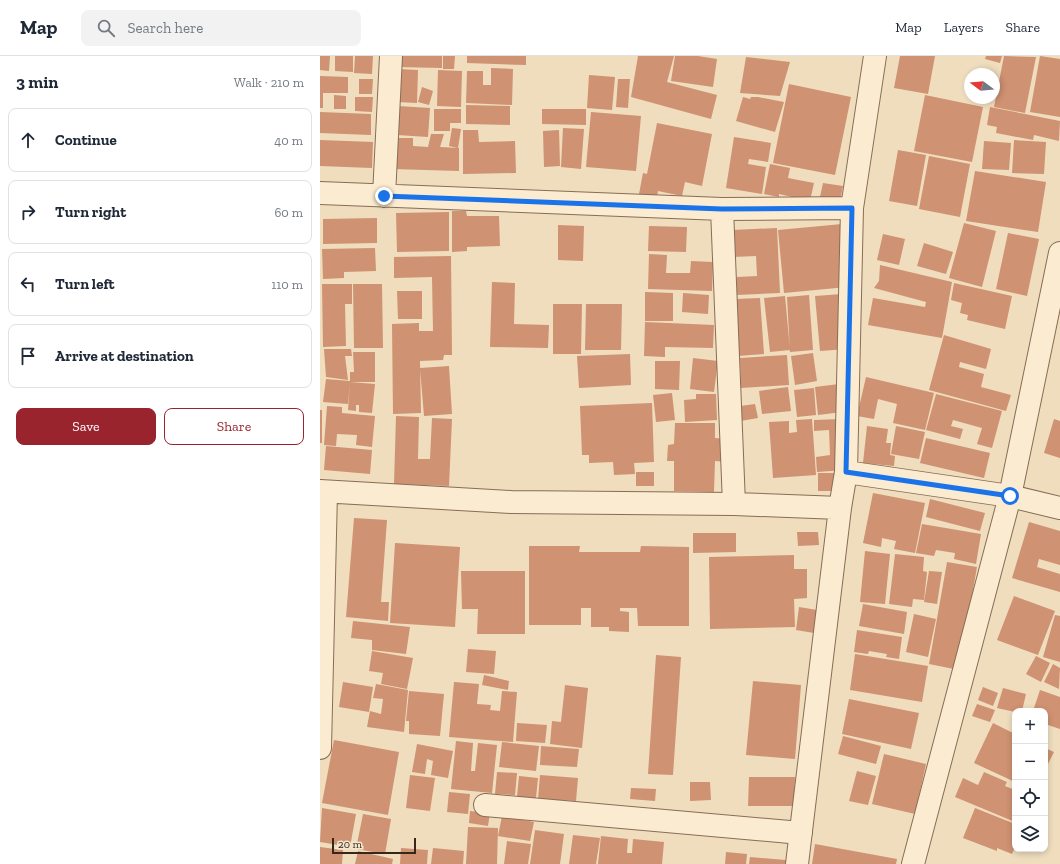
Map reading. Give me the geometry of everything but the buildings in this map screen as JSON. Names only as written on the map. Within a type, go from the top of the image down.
[{"type":"street","points":[[384,196],[391,56]]},
{"type":"street","points":[[797,864],[840,508],[846,472],[852,208],[875,56]]},
{"type":"street","points":[[320,192],[384,196],[722,209],[852,208]]},
{"type":"street","points":[[722,209],[734,504]]},
{"type":"street","points":[[913,864],[1010,496],[1060,254]]},
{"type":"street","points":[[846,472],[1010,496],[1060,508]]},
{"type":"street","points":[[320,748],[323,491],[511,502],[734,504],[840,508]]},
{"type":"street","points":[[485,805],[801,833]]},
{"type":"route","points":[[384,196],[722,209],[852,208],[846,472],[1010,496]]}]
